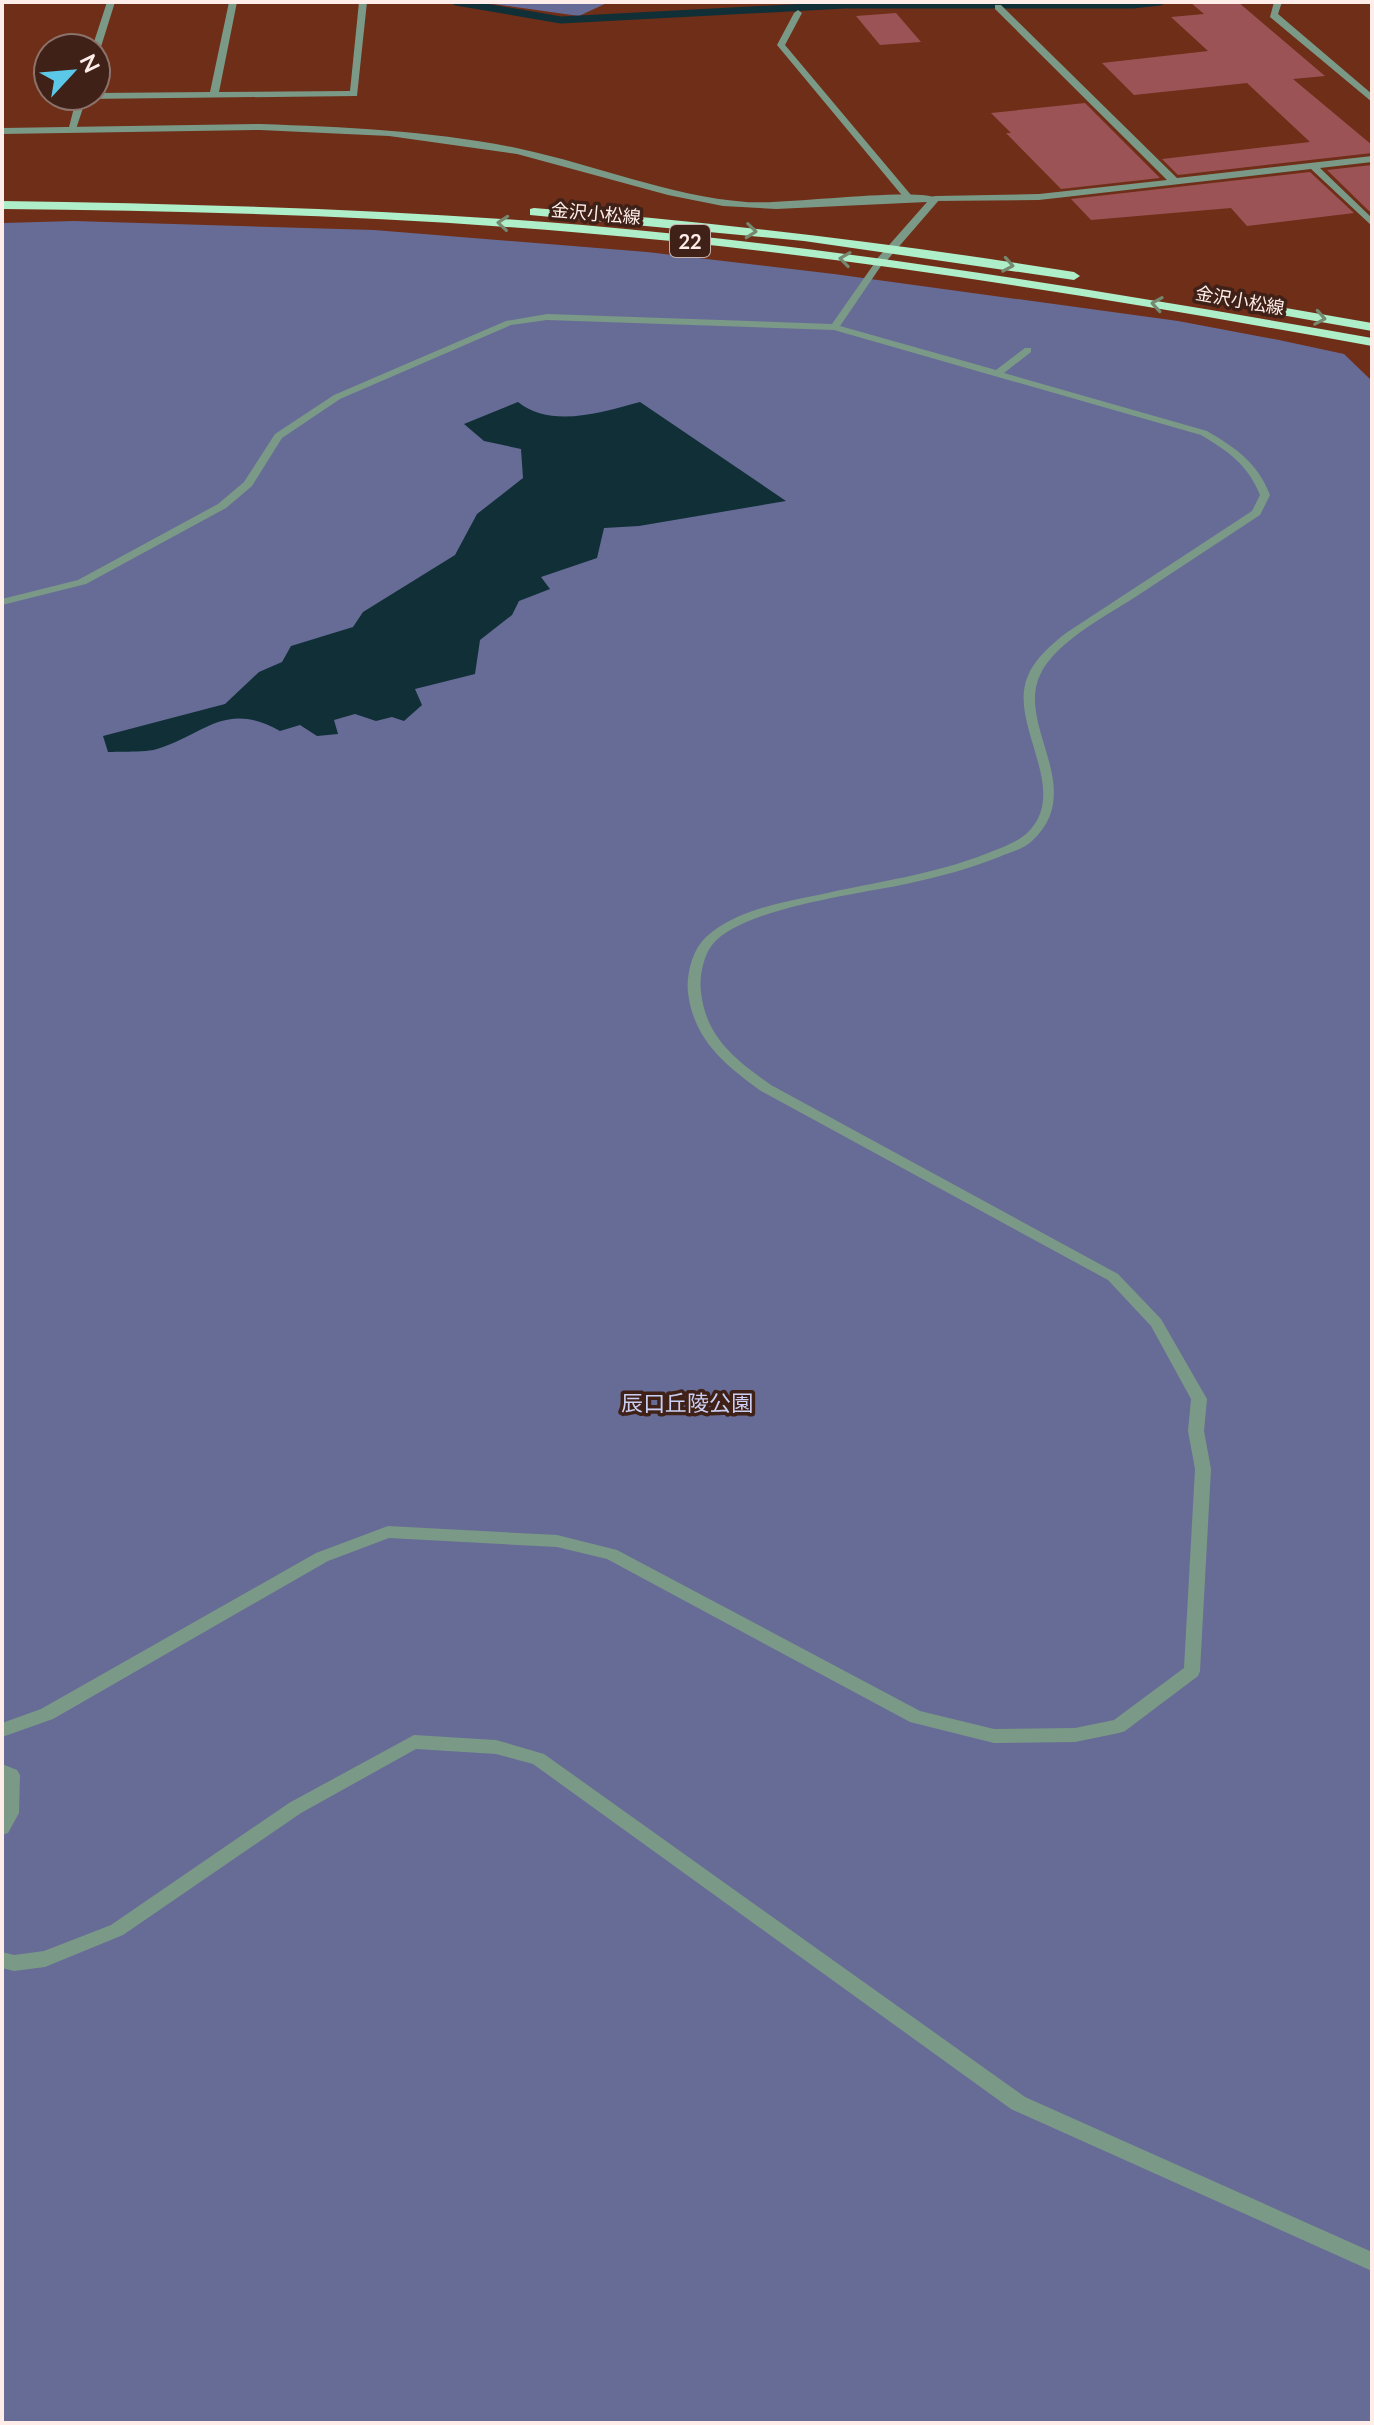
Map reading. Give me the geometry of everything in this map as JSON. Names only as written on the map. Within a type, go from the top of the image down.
[{"type":"main road","name":"金沢小松線","points":[[2,193],[166,195],[437,205],[650,220],[892,248],[1088,278]]},
{"type":"main road","name":"金沢小松線","points":[[2,205],[292,210],[475,220],[645,236],[1033,283],[1372,342]]},
{"type":"main road","name":"金沢小松線","points":[[1136,287],[1372,327]]},
{"type":"street","points":[[102,32],[111,2]]},
{"type":"street","points":[[214,96],[233,2]]},
{"type":"street","points":[[112,96],[354,94],[363,2]]},
{"type":"street","points":[[1278,2],[1273,15],[1372,99]]},
{"type":"street","points":[[998,7],[1174,181]]},
{"type":"street","points":[[798,13],[781,45],[908,197]]},
{"type":"street","points":[[71,129],[77,112]]},
{"type":"street","points":[[2,131],[341,129],[517,151],[721,203],[772,207],[908,197],[1039,197],[1372,159]]},
{"type":"street","points":[[1312,165],[1372,223]]},
{"type":"street","points":[[879,263],[935,199]]},
{"type":"lane","points":[[835,327],[879,263]]},
{"type":"lane","points":[[2,602],[82,582],[222,506],[248,484],[278,436],[337,397],[509,323],[578,316],[835,327],[1204,433],[1237,453],[1258,472],[1265,495],[1256,513],[1070,635],[1046,656],[1030,684],[1031,715],[1050,793],[1043,821],[1027,841],[975,864],[772,908],[730,925],[707,942],[694,982],[697,1018],[722,1057],[766,1088],[1113,1277],[1156,1323],[1199,1399],[1196,1431],[1203,1469],[1192,1671],[1119,1726],[1075,1735],[994,1736],[916,1717],[611,1554],[557,1541],[388,1532],[322,1557],[47,1714],[2,1730]]},
{"type":"lane","points":[[999,372],[1028,350]]},
{"type":"lane","points":[[2,1960],[14,1963],[45,1959],[117,1930],[295,1808],[414,1742],[496,1747],[538,1759],[1018,2103],[1372,2262]]},
{"type":"lane","points":[[2,1771],[11,1775],[10,1813],[2,1828]]},
{"type":"green space","points":[[479,2],[609,2],[579,16]]},
{"type":"green space","name":"辰口丘陵公園","points":[[74,221],[374,230],[647,252],[834,274],[1178,321],[1279,340],[1344,354],[1372,381],[1372,2423],[2,2423],[2,223]]},
{"type":"shaded area","points":[[518,402],[531,410],[561,417],[594,414],[640,402],[786,501],[639,526],[604,528],[597,558],[541,577],[550,589],[519,601],[512,615],[480,640],[475,674],[415,689],[422,705],[404,721],[392,717],[376,721],[355,714],[334,720],[338,734],[317,736],[300,725],[280,731],[261,722],[229,719],[157,749],[108,752],[103,736],[225,704],[259,672],[282,662],[291,646],[353,627],[363,612],[455,555],[477,514],[523,478],[521,449],[484,441],[464,424]]},
{"type":"building","points":[[1190,2],[1238,2],[1325,76],[1293,79],[1372,145],[1372,153],[1178,175],[1162,159],[1310,142],[1247,83],[1134,95],[1102,63],[1208,51],[1171,17],[1204,14]]},
{"type":"building","points":[[896,13],[921,42],[880,45],[856,16]]},
{"type":"building","points":[[1085,103],[1160,178],[1061,189],[1006,133],[1011,133],[991,113]]},
{"type":"building","points":[[1372,165],[1372,211],[1369,211],[1327,170]]},
{"type":"building","points":[[1310,172],[1354,213],[1247,226],[1231,208],[1091,220],[1071,199]]},
{"type":"waterway","points":[[456,2],[561,20],[845,5],[1133,5],[1160,2]]}]
